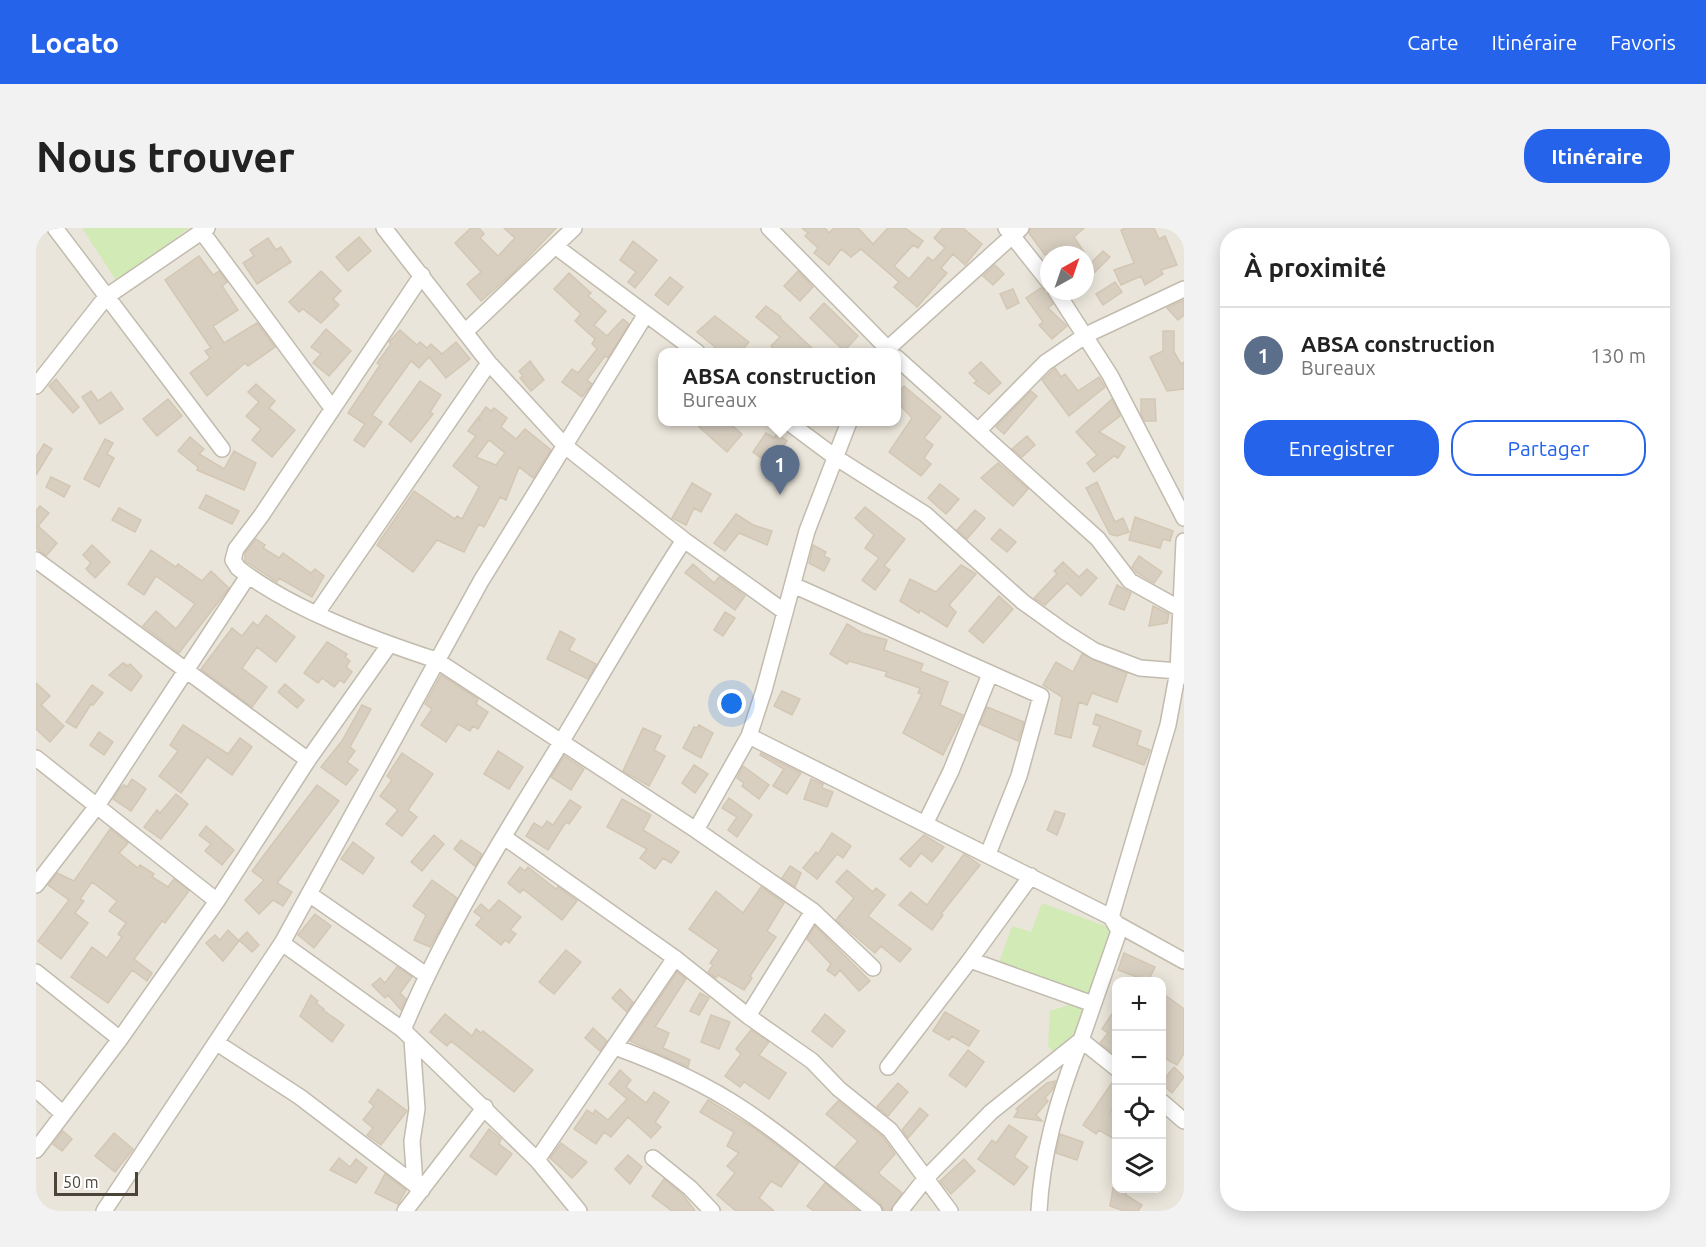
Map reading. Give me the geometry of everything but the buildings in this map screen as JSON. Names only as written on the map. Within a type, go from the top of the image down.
[{"type":"street","points":[[55,228],[222,448]]},
{"type":"street","points":[[384,228],[489,363],[565,446],[684,540],[785,612]]},
{"type":"street","points":[[466,331],[574,228]]},
{"type":"street","points":[[769,228],[885,348]]},
{"type":"street","points":[[36,386],[106,297],[205,230],[332,408]]},
{"type":"street","points":[[895,348],[1013,230],[1040,269]]},
{"type":"street","points":[[555,246],[692,348]]},
{"type":"street","points":[[422,275],[261,516],[236,549],[233,560],[238,568],[248,576],[317,614],[389,645],[436,660],[696,830],[813,911],[873,968]]},
{"type":"street","points":[[979,430],[1045,363],[1086,335],[1184,289]]},
{"type":"street","points":[[1062,300],[1110,375],[1184,518]]},
{"type":"street","points":[[104,1211],[282,943],[481,581],[646,314]]},
{"type":"street","points":[[317,614],[489,363]]},
{"type":"street","points":[[901,363],[1098,539],[1130,581],[1182,611]]},
{"type":"street","points":[[794,426],[835,456],[925,514],[1023,602],[1095,651],[1140,669],[1181,674]]},
{"type":"street","points":[[696,830],[749,736],[807,531],[847,426]]},
{"type":"street","points":[[419,1188],[412,1141],[417,1109],[408,1035],[426,975],[504,837],[638,610],[684,540]]},
{"type":"street","points":[[1039,1211],[1040,1185],[1060,1092],[1081,1040],[1119,931],[1111,917],[1168,726],[1181,674],[1184,541]]},
{"type":"street","points":[[36,560],[186,672],[308,759]]},
{"type":"street","points":[[36,885],[97,806],[248,576]]},
{"type":"street","points":[[793,585],[1041,696],[1019,776],[988,854]]},
{"type":"street","points":[[36,1150],[120,1039],[217,901],[308,759],[389,645]]},
{"type":"street","points":[[925,824],[951,771],[990,674]]},
{"type":"street","points":[[749,736],[1111,917],[1117,924],[1184,962]]},
{"type":"street","points":[[36,758],[217,901]]},
{"type":"street","points":[[504,837],[675,958],[748,1016],[812,1061],[839,1089],[890,1130],[950,1211]]},
{"type":"street","points":[[888,1067],[1031,876]]},
{"type":"street","points":[[309,894],[426,975]]},
{"type":"street","points":[[748,1016],[813,911]]},
{"type":"street","points":[[282,943],[408,1035],[485,1107],[537,1160],[579,1211]]},
{"type":"street","points":[[537,1160],[675,958]]},
{"type":"street","points":[[970,960],[1093,1004]]},
{"type":"street","points":[[36,972],[120,1039]]},
{"type":"street","points":[[1081,1040],[1112,1065]]},
{"type":"street","points":[[900,1211],[926,1178],[991,1112],[1081,1040]]},
{"type":"street","points":[[217,1043],[300,1097],[419,1188]]},
{"type":"street","points":[[615,1047],[710,1089],[741,1108],[874,1211]]},
{"type":"street","points":[[36,1089],[63,1113]]},
{"type":"street","points":[[1166,1106],[1184,1120]]},
{"type":"street","points":[[405,1211],[419,1188],[485,1107]]},
{"type":"street","points":[[653,1158],[690,1188],[712,1211]]},
{"type":"shaded area","points":[[36,228],[1184,228],[1184,1211],[36,1211]]},
{"type":"green space","points":[[82,228],[189,228],[117,282]]},
{"type":"green space","points":[[1042,903],[1119,931],[1081,1040],[1060,1059],[1048,1046],[1050,1011],[1072,1004],[998,965],[1012,926],[1031,932]]},
{"type":"place","name":"ABSA construction","points":[[780,495]]}]
